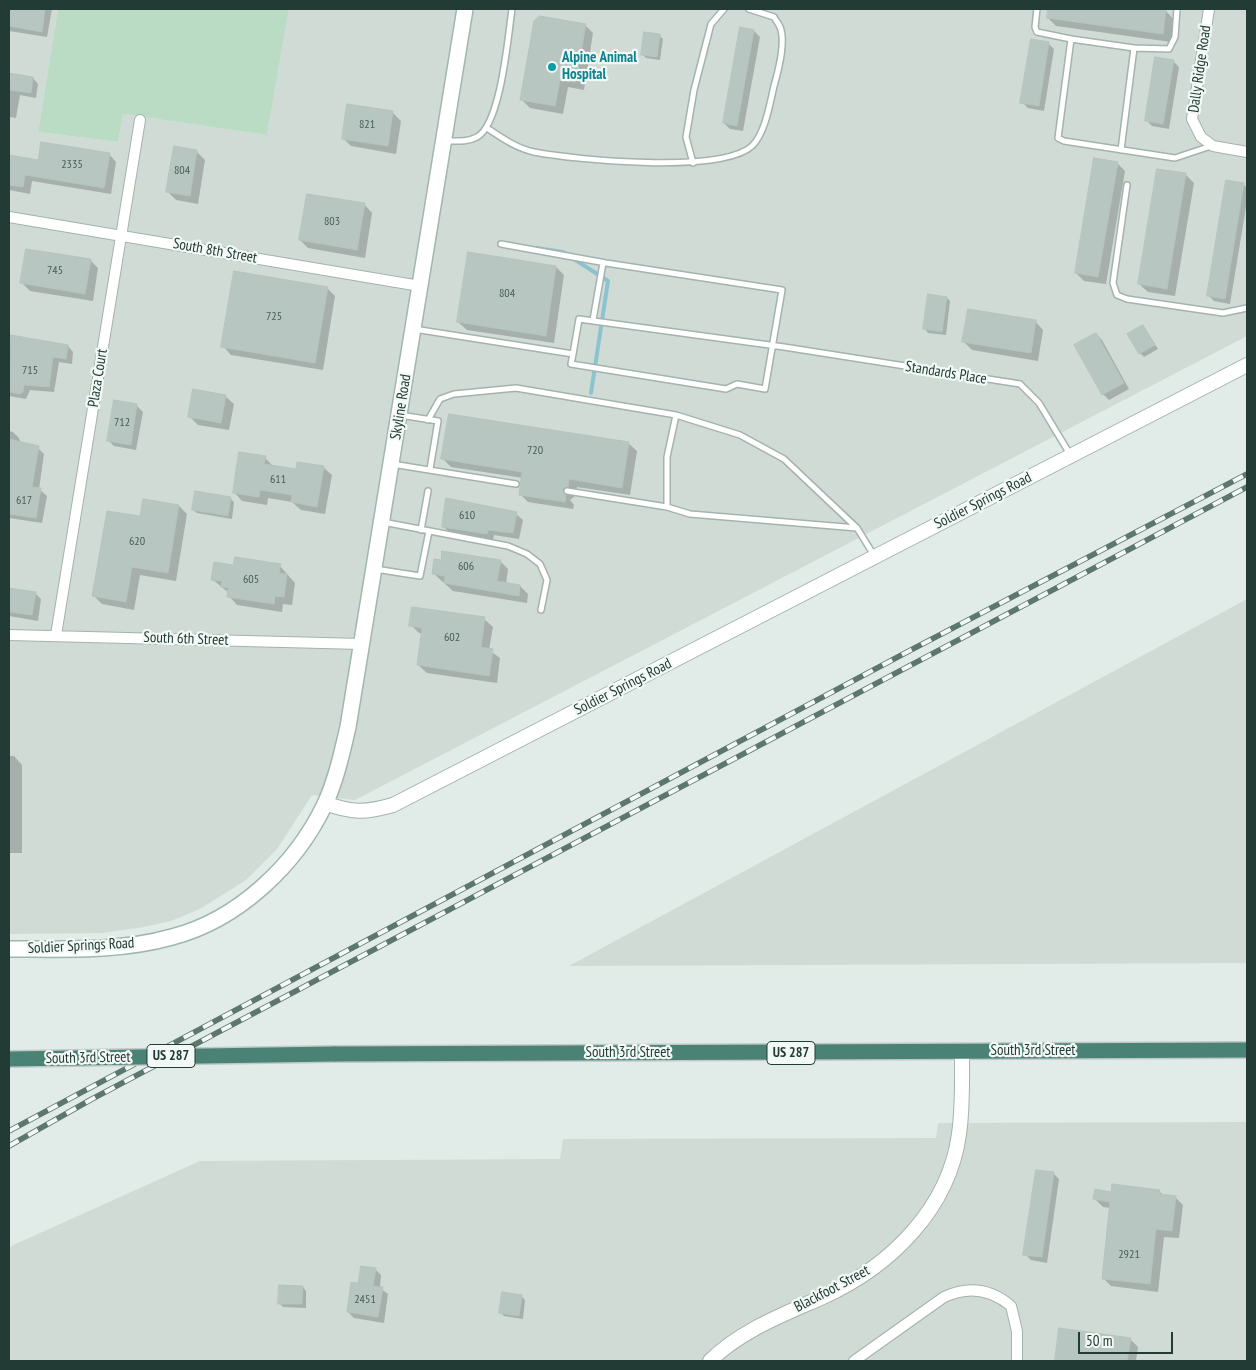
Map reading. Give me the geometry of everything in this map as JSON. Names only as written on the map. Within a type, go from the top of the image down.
[{"type":"highway","name":"South 3rd Street","points":[[9,1059],[334,1054],[1247,1050]]},
{"type":"main road","name":"Skyline Road","points":[[325,803],[338,768],[348,727],[465,9]]},
{"type":"main road","name":"Soldier Springs Road","points":[[9,949],[110,947],[172,937],[202,926],[246,900],[293,855],[325,803]]},
{"type":"street","name":"Dally Ridge Road","points":[[1208,9],[1192,118],[1201,137],[1213,146]]},
{"type":"street","name":"Plaza Court","points":[[56,635],[140,120]]},
{"type":"street","points":[[1213,146],[1247,152]]},
{"type":"street","name":"South 8th Street","points":[[9,217],[420,286]]},
{"type":"street","name":"Soldier Springs Road","points":[[325,803],[358,812],[373,811],[393,805],[1247,364]]},
{"type":"street","name":"South 6th Street","points":[[9,635],[362,644]]},
{"type":"street","name":"Blackfoot Street","points":[[710,1361],[731,1343],[760,1326],[832,1293],[860,1277],[902,1244],[920,1224],[937,1200],[950,1171],[959,1136],[962,1104],[962,1051]]},
{"type":"street","points":[[854,1361],[944,1297],[957,1291],[974,1290],[989,1291],[1011,1306],[1017,1330],[1016,1361]]},
{"type":"lane","points":[[443,140],[463,141],[477,137],[487,128],[495,109],[512,9]]},
{"type":"lane","points":[[693,163],[686,137],[694,90],[711,24],[724,9]]},
{"type":"lane","points":[[487,128],[515,146],[534,152],[628,162],[693,163],[732,158],[752,146],[765,122],[780,65],[782,31],[774,16],[748,9]]},
{"type":"lane","points":[[1037,9],[1035,27],[1037,32],[1134,48],[1170,49],[1175,37],[1177,9]]},
{"type":"lane","points":[[1072,39],[1058,138],[1064,141],[1174,158],[1213,146]]},
{"type":"lane","points":[[1122,150],[1134,48]]},
{"type":"lane","points":[[1127,185],[1113,283],[1117,295],[1136,301],[1223,313],[1247,308]]},
{"type":"lane","points":[[501,244],[603,263],[782,290],[765,389],[737,384],[726,388],[571,364],[579,318],[593,320],[603,263]]},
{"type":"lane","name":"Standards Place","points":[[593,320],[773,345],[1020,384],[1039,403],[1071,456]]},
{"type":"lane","points":[[413,329],[573,354]]},
{"type":"lane","points":[[428,420],[440,399],[454,394],[516,388],[676,415],[740,435],[784,459],[857,528],[875,557]]},
{"type":"lane","points":[[399,414],[438,421],[430,469]]},
{"type":"lane","points":[[667,507],[667,456],[676,415]]},
{"type":"lane","points":[[392,464],[516,484]]},
{"type":"lane","points":[[421,530],[428,490]]},
{"type":"lane","points":[[567,492],[667,507],[690,514],[857,528]]},
{"type":"lane","points":[[382,522],[508,546],[527,554],[540,564],[547,580],[541,610]]},
{"type":"lane","points":[[375,569],[420,576],[429,531]]},
{"type":"shaded area","points":[[9,9],[58,9],[38,132],[118,142],[123,114],[267,135],[289,9],[1247,9],[1247,336],[355,800],[312,795],[277,849],[246,880],[200,909],[171,921],[102,933],[9,934]]},
{"type":"shaded area","points":[[1247,599],[1247,963],[569,966]]},
{"type":"shaded area","points":[[1247,1122],[1247,1361],[9,1361],[9,1247],[200,1161],[560,1159],[563,1139],[936,1138],[938,1123]]},
{"type":"green space","points":[[58,9],[289,9],[267,135],[123,114],[118,142],[38,132]]},
{"type":"building","points":[[9,9],[45,9],[42,32],[9,26]]},
{"type":"building","points":[[1048,9],[1166,10],[1163,34],[1047,18]]},
{"type":"building","name":"Alpine Animal Hospital","points":[[540,16],[586,24],[576,82],[560,80],[555,106],[520,100],[534,21]]},
{"type":"building","points":[[740,27],[754,30],[737,126],[723,123]]},
{"type":"building","points":[[644,32],[660,34],[657,57],[641,55]]},
{"type":"building","points":[[1031,39],[1049,42],[1039,106],[1020,103]]},
{"type":"building","points":[[1155,57],[1174,60],[1163,124],[1145,121]]},
{"type":"building","points":[[9,73],[33,77],[31,93],[9,90]]},
{"type":"building","points":[[347,104],[393,111],[388,146],[342,139]]},
{"type":"building","points":[[41,142],[110,153],[104,188],[25,175],[23,187],[9,185],[9,155],[38,160]]},
{"type":"building","points":[[174,146],[197,150],[190,196],[166,192]]},
{"type":"building","points":[[1094,158],[1118,162],[1098,277],[1075,273]]},
{"type":"building","points":[[1157,169],[1186,173],[1167,289],[1138,284]]},
{"type":"building","points":[[1226,180],[1244,183],[1225,299],[1207,296]]},
{"type":"building","points":[[307,194],[365,203],[357,250],[299,240]]},
{"type":"building","points":[[26,249],[91,259],[85,294],[20,283]]},
{"type":"building","points":[[468,252],[556,266],[546,336],[457,322]]},
{"type":"building","points":[[234,271],[328,287],[315,363],[221,347]]},
{"type":"building","points":[[928,294],[947,297],[942,332],[923,329]]},
{"type":"building","points":[[968,309],[1036,320],[1031,353],[962,342]]},
{"type":"building","points":[[1143,325],[1155,345],[1139,354],[1127,334]]},
{"type":"building","points":[[1096,333],[1124,383],[1102,395],[1074,345]]},
{"type":"building","points":[[11,335],[68,345],[66,359],[53,357],[49,387],[24,385],[23,392],[20,394],[9,392]]},
{"type":"building","points":[[193,389],[226,395],[221,423],[188,417]]},
{"type":"building","points":[[114,400],[137,404],[131,445],[107,441]]},
{"type":"building","points":[[449,414],[629,442],[622,488],[569,479],[568,487],[563,491],[566,495],[565,502],[519,495],[522,472],[441,459]]},
{"type":"building","points":[[9,439],[39,446],[32,487],[41,488],[36,518],[9,514]]},
{"type":"building","points":[[239,452],[266,456],[264,464],[296,469],[297,462],[324,466],[317,507],[291,502],[292,495],[260,490],[259,497],[233,493]]},
{"type":"building","points":[[195,491],[231,497],[228,516],[192,510]]},
{"type":"building","points":[[446,498],[517,512],[513,533],[488,530],[487,534],[442,527]]},
{"type":"building","points":[[143,499],[179,505],[168,573],[132,567],[126,602],[92,596],[107,511],[140,516]]},
{"type":"building","points":[[442,551],[501,560],[497,581],[520,585],[519,596],[444,583],[445,576],[432,574],[434,559],[441,560]]},
{"type":"building","points":[[235,557],[281,564],[279,573],[287,574],[284,597],[275,596],[274,604],[227,597],[228,588],[221,587],[222,581],[211,580],[214,562],[233,565]]},
{"type":"building","points":[[9,588],[36,592],[32,615],[9,612]]},
{"type":"building","points":[[412,607],[485,617],[481,647],[493,649],[489,676],[417,665],[422,628],[409,626]]},
{"type":"building","points":[[1036,1170],[1054,1172],[1042,1257],[1023,1255]]},
{"type":"building","points":[[1112,1184],[1160,1190],[1159,1194],[1176,1196],[1172,1231],[1156,1229],[1150,1284],[1102,1279],[1110,1202],[1093,1199],[1095,1189],[1111,1192]]},
{"type":"building","points":[[361,1266],[376,1268],[373,1286],[383,1287],[378,1317],[347,1312],[351,1282],[358,1283]]},
{"type":"building","points":[[279,1285],[303,1286],[302,1304],[278,1304]]},
{"type":"building","points":[[502,1292],[522,1295],[519,1316],[499,1313]]},
{"type":"building","points":[[1059,1328],[1131,1338],[1127,1361],[1055,1361]]},
{"type":"waterway","points":[[536,248],[563,252],[608,281],[591,393]]},
{"type":"railway","points":[[9,1131],[909,651],[1247,474]]},
{"type":"railway","points":[[9,1146],[92,1099],[1247,487]]},
{"type":"place","name":"Alpine Animal Hospital","points":[[552,67]]}]
